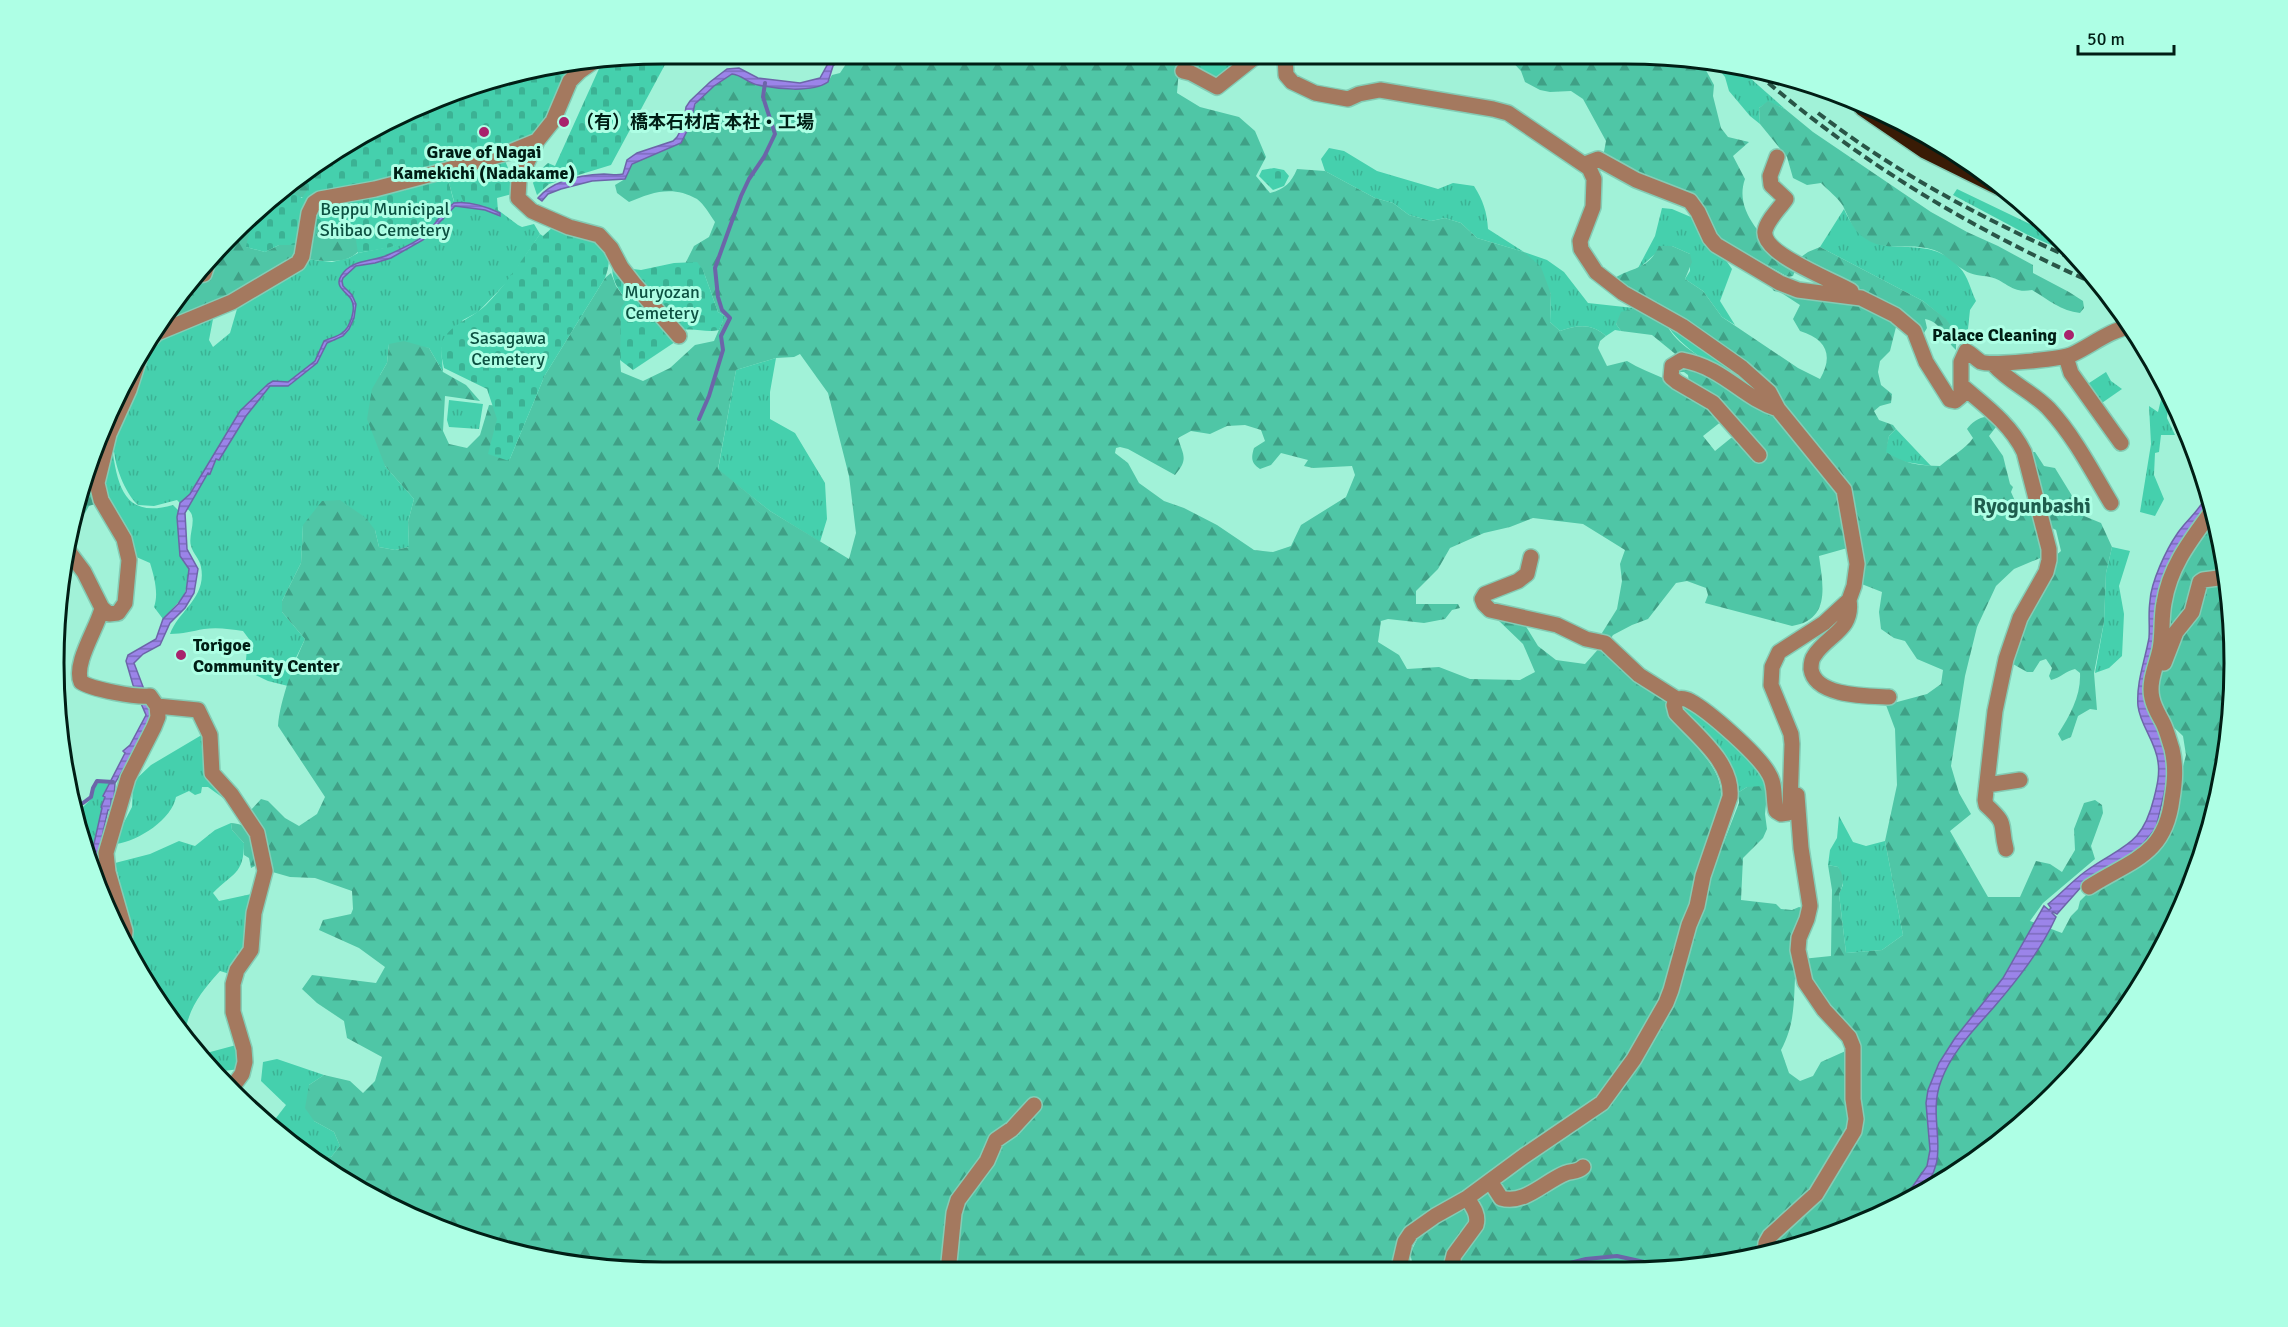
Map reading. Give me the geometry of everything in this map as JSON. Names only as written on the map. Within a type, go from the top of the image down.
[{"type":"highway","points":[[1898,131],[1926,150],[1958,166]]},
{"type":"street","points":[[1183,71],[1217,87],[1246,64]]},
{"type":"street","points":[[1285,64],[1286,75],[1292,82],[1315,93],[1348,99],[1359,94],[1380,90],[1500,110],[1517,118],[1585,164],[1592,172],[1594,197],[1588,223],[1580,241],[1581,249],[1596,272],[1623,293],[1682,326],[1742,368],[1769,392],[1778,409],[1844,490],[1857,564],[1854,586],[1849,600],[1824,623],[1779,652],[1772,668],[1771,685],[1791,734],[1788,813],[1781,814],[1776,810],[1773,785],[1768,771],[1690,700],[1677,699],[1639,675],[1605,643],[1586,639],[1557,625],[1490,610],[1486,607],[1482,599],[1485,594],[1518,581],[1527,574],[1530,557]]},
{"type":"street","points":[[580,71],[570,81],[553,121],[537,141],[519,180],[518,198],[537,214],[569,227],[598,235],[611,248],[621,267],[635,285],[679,336]]},
{"type":"street","points":[[166,329],[232,302],[298,263],[302,256],[310,208],[320,200],[425,176],[510,152],[537,141]]},
{"type":"street","points":[[1777,157],[1770,176],[1771,185],[1786,199],[1768,224],[1765,231],[1766,237],[1785,256],[1806,270],[1848,289],[1895,315],[1914,331],[1926,362],[1950,400],[1955,401],[1961,396],[1961,362],[1966,351],[1981,362],[1994,365],[2048,360],[2066,357],[2121,328]]},
{"type":"street","points":[[1585,164],[1598,159],[1604,161],[1636,180],[1690,201],[1716,245],[1780,283],[1798,290],[1861,298]]},
{"type":"street","points":[[2066,357],[2072,373],[2121,443]]},
{"type":"street","points":[[1759,455],[1713,403],[1671,377],[1672,366],[1682,360],[1708,368],[1727,377],[1764,405],[1778,409]]},
{"type":"street","points":[[1994,365],[2005,377],[2048,408],[2090,467],[2111,503]]},
{"type":"street","points":[[1960,385],[2007,425],[2017,438],[2024,452],[2049,549],[2046,572],[2020,618],[2006,659],[1995,711],[1986,805],[1999,816],[2003,823],[2007,849]]},
{"type":"street","points":[[74,559],[84,572],[102,608],[114,615],[122,607],[126,593],[129,560],[124,539],[101,500],[97,483],[104,450]]},
{"type":"street","points":[[2089,887],[2148,852],[2161,836],[2169,819],[2176,772],[2168,736],[2151,696],[2152,682],[2161,642],[2163,606],[2169,580],[2185,547],[2206,520]]},
{"type":"street","points":[[2152,682],[2164,664],[2181,625],[2192,612],[2200,582],[2217,579]]},
{"type":"street","points":[[1849,600],[1851,612],[1841,630],[1813,657],[1812,674],[1828,690],[1889,697]]},
{"type":"street","points":[[102,608],[81,663],[80,678],[84,684],[164,705],[198,710],[210,735],[212,773],[231,794],[257,833],[264,864],[264,877],[254,913],[251,950],[237,970],[233,984],[233,1012],[243,1049],[244,1062],[242,1074],[236,1082]]},
{"type":"street","points":[[1400,1262],[1405,1242],[1411,1233],[1467,1198],[1602,1103],[1634,1059],[1666,1003],[1697,906],[1703,876],[1729,805],[1731,790],[1726,771],[1676,712],[1674,705],[1677,699]]},
{"type":"street","points":[[121,917],[108,872],[106,853],[128,778],[158,717],[147,700]]},
{"type":"street","points":[[1766,1245],[1770,1236],[1806,1206],[1816,1194],[1854,1131],[1856,1119],[1853,1099],[1852,1047],[1849,1037],[1805,982],[1798,950],[1799,938],[1810,906],[1801,848],[1798,799],[1791,778]]},
{"type":"street","points":[[1988,784],[2020,780]]},
{"type":"street","points":[[949,1262],[954,1213],[958,1200],[987,1161],[996,1140],[1012,1129],[1034,1106]]},
{"type":"street","points":[[1490,1181],[1501,1198],[1513,1200],[1536,1191],[1566,1173],[1583,1167]]},
{"type":"street","points":[[1452,1262],[1454,1255],[1478,1220],[1467,1198]]},
{"type":"green space","points":[[665,64],[611,165],[549,184],[537,195],[533,183],[538,172],[548,163],[555,166],[599,69]]},
{"type":"green space","points":[[846,64],[1178,64],[1177,93],[1200,107],[1239,117],[1255,131],[1266,157],[1256,176],[1270,193],[1287,185],[1297,169],[1325,171],[1375,198],[1393,203],[1409,215],[1431,221],[1445,218],[1461,223],[1477,238],[1524,252],[1541,267],[1551,294],[1550,322],[1560,331],[1573,327],[1595,329],[1606,336],[1600,341],[1598,348],[1607,366],[1627,361],[1691,391],[1702,399],[1722,421],[1703,436],[1715,451],[1731,438],[1741,439],[1689,382],[1688,375],[1680,372],[1678,377],[1673,375],[1687,363],[1783,419],[1838,487],[1851,547],[1819,556],[1822,600],[1819,609],[1813,617],[1792,626],[1705,603],[1708,595],[1706,588],[1687,581],[1676,583],[1648,619],[1613,635],[1610,640],[1602,633],[1617,609],[1622,581],[1620,564],[1625,550],[1583,524],[1533,518],[1510,527],[1484,533],[1450,548],[1438,569],[1416,591],[1416,604],[1458,604],[1460,608],[1452,610],[1445,619],[1424,623],[1388,619],[1381,621],[1378,642],[1399,655],[1407,669],[1439,667],[1470,679],[1520,680],[1535,672],[1523,644],[1497,619],[1522,620],[1538,646],[1556,660],[1585,664],[1602,645],[1666,695],[1676,722],[1713,768],[1719,781],[1721,795],[1661,999],[1623,1063],[1594,1102],[1455,1199],[1420,1218],[1397,1262],[624,1261],[547,1251],[471,1231],[399,1201],[317,1152],[331,1157],[340,1146],[334,1132],[314,1121],[305,1108],[309,1085],[324,1075],[350,1081],[363,1093],[375,1081],[382,1057],[347,1038],[344,1021],[317,1003],[302,989],[312,975],[376,983],[385,967],[359,948],[319,930],[323,920],[351,914],[352,891],[315,878],[290,877],[269,871],[250,811],[261,799],[268,801],[285,818],[299,826],[317,814],[325,797],[278,726],[288,682],[305,639],[282,612],[282,601],[301,563],[303,525],[322,501],[340,500],[366,518],[375,530],[379,547],[395,550],[409,547],[408,522],[414,499],[385,466],[367,419],[372,389],[387,363],[389,344],[404,341],[429,348],[443,372],[466,385],[480,401],[445,396],[443,431],[449,444],[467,448],[480,435],[489,405],[502,406],[509,461],[545,375],[605,278],[611,273],[616,286],[626,300],[620,360],[621,372],[643,381],[670,368],[695,345],[714,341],[725,316],[718,312],[703,270],[685,264],[694,246],[709,237],[715,222],[700,201],[688,195],[671,191],[646,195],[629,202],[617,193],[615,185],[625,179],[632,164],[681,143],[698,101],[711,88],[732,74],[739,75],[758,85],[799,89],[828,82],[832,75],[840,73]],"holes":[[[800,354],[828,393],[849,476],[856,533],[849,559],[770,511],[718,469],[736,370],[776,358],[794,357]],[[1245,425],[1261,430],[1265,441],[1254,448],[1252,455],[1253,462],[1260,469],[1271,465],[1281,453],[1308,460],[1304,466],[1313,468],[1352,466],[1355,475],[1346,497],[1301,525],[1291,546],[1273,552],[1254,550],[1217,525],[1184,508],[1164,501],[1139,483],[1128,463],[1115,453],[1116,448],[1128,449],[1175,475],[1183,461],[1178,438],[1191,431],[1210,434],[1227,426]]]},
{"type":"green space","points":[[1178,64],[1238,64],[1238,67],[1219,81],[1179,69]]},
{"type":"green space","points":[[1514,64],[1624,64],[1706,70],[1714,85],[1713,96],[1721,128],[1728,137],[1749,142],[1733,156],[1745,179],[1742,192],[1749,217],[1766,240],[1796,268],[1793,276],[1788,277],[1745,253],[1738,256],[1719,242],[1702,211],[1603,157],[1606,141],[1583,99],[1571,91],[1540,90],[1525,82],[1521,71]]},
{"type":"green space","name":"Beppu Municipal Shibao Cemetery","points":[[584,70],[552,116],[530,137],[483,156],[316,196],[300,245],[279,245],[265,252],[246,247],[250,231],[293,193],[302,198],[308,189],[304,184],[331,165],[399,126],[434,110],[508,85]]},
{"type":"green space","points":[[1722,73],[1750,78],[1785,109],[1768,102],[1759,108],[1760,124],[1750,116],[1729,91]]},
{"type":"green space","points":[[1768,101],[1785,109],[1813,132],[1931,212],[2033,265],[2033,273],[2083,301],[2084,308],[2080,313],[2067,310],[2032,290],[2014,289],[1996,279],[1970,273],[1934,250],[1880,245],[1863,237],[1853,227],[1841,203],[1821,183],[1807,185],[1793,178],[1787,157],[1760,124],[1759,108]]},
{"type":"green space","points":[[1329,148],[1344,151],[1377,171],[1438,189],[1453,183],[1474,186],[1484,206],[1488,229],[1524,252],[1477,238],[1461,223],[1445,218],[1431,221],[1409,215],[1393,203],[1375,198],[1325,171],[1321,159]]},
{"type":"green space","name":"Beppu Municipal Shibao Cemetery","points":[[504,158],[514,183],[512,194],[497,198],[498,211],[463,201],[453,175]]},
{"type":"green space","points":[[1274,168],[1284,170],[1289,176],[1284,186],[1273,190],[1259,176],[1262,170]]},
{"type":"green space","points":[[453,175],[486,206],[498,210],[518,225],[522,227],[534,224],[540,234],[509,280],[478,312],[463,320],[441,348],[443,372],[429,348],[389,344],[387,363],[380,375],[385,466],[414,499],[408,522],[409,547],[395,550],[379,547],[375,530],[303,525],[301,563],[282,601],[282,612],[305,639],[293,664],[288,686],[268,681],[245,670],[247,649],[252,643],[243,631],[214,628],[170,634],[196,595],[202,578],[200,564],[190,542],[192,517],[190,511],[177,500],[154,506],[138,505],[123,483],[114,454],[114,437],[125,403],[161,337],[214,314],[209,340],[213,347],[230,333],[239,302],[305,259],[332,262],[358,253],[394,246],[426,231],[443,210],[454,201],[447,176]]},
{"type":"green space","name":"Beppu Municipal Shibao Cemetery","points":[[447,176],[454,202],[426,231],[407,242],[358,253],[354,227],[309,229],[320,206]]},
{"type":"green space","points":[[307,182],[310,186],[306,198],[301,197],[246,247],[265,252],[279,245],[300,245],[298,256],[253,287],[171,323],[213,269],[240,240]]},
{"type":"green space","points":[[1957,189],[2032,225],[2054,246],[2028,235],[1953,195]]},
{"type":"green space","points":[[1662,208],[1672,209],[1698,220],[1732,269],[1720,301],[1735,325],[1722,317],[1703,291],[1685,279],[1690,271],[1690,254],[1672,246],[1655,254],[1637,270],[1655,236]]},
{"type":"green space","points":[[1844,209],[1856,229],[1869,240],[1883,245],[1930,250],[1945,256],[1960,268],[1976,301],[1970,310],[1968,329],[1956,333],[1945,319],[1923,301],[1820,247]]},
{"type":"green space","points":[[356,216],[362,247],[357,253],[344,260],[336,261],[305,259],[309,229]]},
{"type":"green space","name":"Sasagawa Cemetery","points":[[554,226],[587,235],[596,240],[608,254],[609,265],[605,278],[545,375],[509,461],[488,454],[497,419],[487,389],[444,368],[441,354],[442,343],[452,329],[481,310],[494,297],[540,234],[543,236]]},
{"type":"green space","points":[[1659,246],[1672,246],[1690,254],[1692,262],[1685,279],[1703,291],[1722,317],[1798,368],[1820,379],[1826,362],[1825,349],[1816,338],[1800,331],[1793,319],[1800,305],[1780,292],[1774,291],[1771,287],[1773,284],[1861,302],[1895,319],[1896,327],[1890,351],[1880,361],[1878,372],[1881,385],[1892,394],[1891,403],[1880,406],[1874,411],[1879,420],[1893,425],[1896,429],[1889,436],[1886,452],[1892,456],[1912,463],[1940,466],[1970,442],[1973,438],[1967,429],[1974,422],[1987,417],[1994,422],[1996,427],[1989,436],[2003,456],[2010,484],[2013,487],[2011,492],[2020,512],[2035,511],[2045,556],[2014,569],[1996,586],[1977,627],[1965,676],[1951,766],[1959,793],[1971,814],[1950,831],[1988,897],[2020,897],[2036,861],[2050,864],[2062,872],[2075,850],[2074,829],[2084,803],[2095,800],[2102,805],[2103,813],[2091,846],[2095,859],[2043,903],[2030,921],[2062,933],[2071,916],[2078,909],[2080,901],[2090,891],[2137,866],[2179,782],[2186,755],[2183,736],[2163,717],[2155,684],[2167,665],[2201,584],[2217,581],[2218,585],[2224,664],[2222,703],[2212,780],[2203,819],[2178,893],[2162,928],[2123,996],[2100,1028],[2048,1087],[1989,1139],[1957,1162],[1889,1201],[1854,1217],[1817,1231],[1771,1244],[1854,1139],[1863,1124],[1857,1110],[1857,1054],[1816,994],[1802,959],[1831,956],[1832,890],[1828,865],[1838,867],[1843,877],[1839,894],[1846,953],[1882,950],[1903,935],[1885,841],[1897,785],[1895,729],[1886,705],[1927,694],[1941,684],[1943,670],[1917,659],[1905,641],[1894,638],[1881,629],[1879,612],[1882,592],[1859,583],[1848,492],[1784,407],[1612,280],[1644,264]]},
{"type":"green space","points":[[1820,247],[1923,301],[1946,319],[1956,333],[1956,350],[1939,327],[1931,321],[1925,319],[1927,328],[1924,333],[1920,332],[1801,263],[1801,257]]},
{"type":"green space","points":[[1524,252],[1547,260],[1564,272],[1588,303],[1643,309],[1619,320],[1616,324],[1621,331],[1615,330],[1606,336],[1595,329],[1584,326],[1560,331],[1550,322],[1551,294]]},
{"type":"green space","name":"Muryozan Cemetery","points":[[621,259],[633,269],[641,270],[674,263],[697,262],[703,270],[718,312],[725,316],[719,330],[683,330],[678,340],[633,370],[620,360],[621,308],[626,300],[615,282],[612,268],[613,262]]},
{"type":"green space","points":[[1643,309],[1666,322],[1680,342],[1714,367],[1679,357],[1652,335],[1621,331],[1616,324],[1621,312]]},
{"type":"green space","points":[[1666,322],[1733,367],[1728,375],[1684,344]]},
{"type":"green space","points":[[776,358],[770,392],[770,419],[795,433],[825,483],[827,519],[820,542],[770,511],[718,470],[736,370]]},
{"type":"green space","points":[[2106,372],[2111,381],[2122,389],[2099,405],[2086,385]]},
{"type":"green space","points":[[2161,398],[2175,435],[2161,435],[2159,452],[2155,453],[2154,475],[2164,499],[2155,516],[2140,512],[2151,444],[2149,406],[2158,412]]},
{"type":"green space","points":[[449,400],[483,404],[479,429],[449,427],[447,420]]},
{"type":"green space","points":[[119,414],[98,503],[89,506],[85,513],[96,471]]},
{"type":"green space","points":[[1896,429],[1931,466],[1900,461],[1885,452],[1889,436]]},
{"type":"green space","points":[[111,440],[120,483],[132,502],[142,507],[156,508],[173,505],[178,510],[180,556],[189,568],[189,577],[184,596],[163,619],[154,607],[156,591],[150,563],[134,556],[101,480]]},
{"type":"green space","points":[[2035,452],[2044,466],[2055,468],[2074,499],[2073,504],[2084,516],[2101,523],[2112,547],[2106,573],[2104,622],[2094,673],[2097,710],[2090,709],[2078,716],[2071,737],[2062,741],[2058,734],[2077,697],[2080,673],[2075,669],[2051,680],[2049,676],[2052,668],[2046,659],[2040,661],[2033,672],[2027,672],[2013,664],[2013,653],[2054,557],[2061,551],[2056,530],[2048,526],[2030,454]]},
{"type":"green space","points":[[2207,527],[2216,575],[2207,576],[2191,609],[2169,633],[2170,588]]},
{"type":"green space","points":[[2112,547],[2130,551],[2119,586],[2124,614],[2122,656],[2109,668],[2095,673],[2104,622],[2106,573]]},
{"type":"green space","points":[[1686,704],[1738,746],[1768,780],[1767,794],[1747,787],[1739,792],[1726,757],[1711,737],[1683,712],[1683,705]]},
{"type":"green space","points":[[205,733],[226,800],[208,787],[202,787],[201,793],[195,795],[189,791],[176,797],[168,813],[153,828],[135,838],[116,844],[132,807],[133,782],[151,765]]},
{"type":"green space","points":[[100,781],[109,783],[103,796],[106,797],[101,807],[103,808],[93,847],[82,808],[92,798],[93,789]]},
{"type":"green space","points":[[1762,786],[1767,794],[1765,814],[1767,829],[1763,838],[1743,858],[1741,900],[1776,904],[1781,909],[1792,910],[1799,907],[1806,909],[1797,957],[1792,1018],[1781,1050],[1789,1073],[1800,1081],[1813,1076],[1821,1062],[1850,1049],[1853,1118],[1825,1176],[1762,1244],[1741,1251],[1664,1261],[1412,1262],[1410,1254],[1420,1233],[1484,1195],[1637,1065],[1739,803],[1739,792],[1747,787]]},
{"type":"green space","points":[[1839,816],[1853,842],[1866,846],[1885,841],[1903,935],[1882,950],[1846,953],[1839,894],[1843,885],[1838,867],[1828,865],[1830,850],[1837,838]]},
{"type":"green space","points":[[231,823],[232,830],[244,843],[239,868],[213,893],[219,901],[256,893],[249,942],[233,975],[220,971],[206,987],[196,1002],[186,1026],[165,996],[129,933],[115,863],[150,854],[179,841],[195,846],[215,830]]},
{"type":"green space","points":[[231,823],[245,827],[253,836],[261,863],[251,868],[249,858],[244,855],[244,843],[232,830]]},
{"type":"green space","points":[[240,1044],[240,1069],[225,1071],[208,1052]]},
{"type":"green space","points":[[277,1059],[324,1075],[309,1085],[314,1121],[334,1132],[340,1146],[331,1157],[322,1155],[275,1119],[286,1105],[261,1081],[263,1062]]},
{"type":"shaded area","points":[[828,64],[835,64],[828,82],[804,89],[784,89],[754,84],[732,74],[714,86],[695,104],[689,127],[681,143],[632,164],[625,179],[592,181],[548,194],[542,201],[538,198],[552,187],[577,177],[623,174],[627,160],[637,153],[673,141],[683,126],[686,107],[690,101],[727,69],[739,68],[758,78],[800,83],[820,78]]},
{"type":"shaded area","points":[[454,203],[465,203],[500,213],[500,216],[485,210],[455,206],[423,240],[391,258],[356,266],[343,278],[343,286],[352,295],[356,304],[354,318],[349,329],[343,336],[327,343],[317,363],[288,386],[270,386],[246,416],[219,460],[216,459],[210,474],[208,473],[185,513],[187,549],[198,569],[194,593],[185,608],[170,623],[160,645],[143,654],[134,663],[153,713],[150,724],[133,757],[115,783],[114,799],[111,799],[111,810],[108,810],[101,840],[101,869],[93,847],[105,797],[103,796],[125,753],[123,751],[130,745],[146,715],[126,661],[128,655],[156,639],[163,619],[186,592],[189,569],[180,556],[177,517],[180,503],[190,494],[240,411],[268,384],[273,381],[288,382],[315,361],[324,341],[340,334],[348,327],[352,318],[353,303],[339,283],[346,270],[351,266],[383,257],[418,240]]},
{"type":"shaded area","points":[[2201,505],[2205,515],[2186,539],[2158,647],[2159,731],[2168,757],[2167,781],[2156,828],[2127,859],[2082,886],[2057,914],[2052,913],[2056,917],[2036,953],[1951,1060],[1941,1081],[1937,1097],[1938,1155],[1935,1168],[1930,1179],[1909,1190],[1927,1166],[1930,1150],[1926,1103],[1928,1090],[1939,1063],[1955,1038],[2003,978],[2044,906],[2049,910],[2051,908],[2048,904],[2076,879],[2137,836],[2149,814],[2159,766],[2154,747],[2139,713],[2138,697],[2149,638],[2151,593],[2168,549]]},
{"type":"waterway","points":[[699,419],[709,396],[723,350],[721,336],[730,318],[722,310],[718,297],[715,268],[741,196],[775,134],[763,97],[765,83]]},
{"type":"waterway","points":[[83,803],[91,797],[97,781],[113,782]]},
{"type":"waterway","points":[[1574,1262],[1617,1256],[1642,1262]]},
{"type":"railway","points":[[1768,82],[1838,138],[1921,193],[2007,242],[2082,278]]},
{"type":"railway","points":[[1818,113],[1912,177],[2011,230],[2060,253]]},
{"type":"place","name":"（有）橋本石材店 本社・工場","points":[[564,122]]},
{"type":"place","name":"Grave of Nagai Kamekichi (Nadakame)","points":[[484,132]]},
{"type":"place","name":"Palace Cleaning","points":[[2069,335]]},
{"type":"place","name":"Torigoe Community Center","points":[[181,655]]},
{"type":"district","name":"Ryogunbashi","points":[[2032,506]]}]
